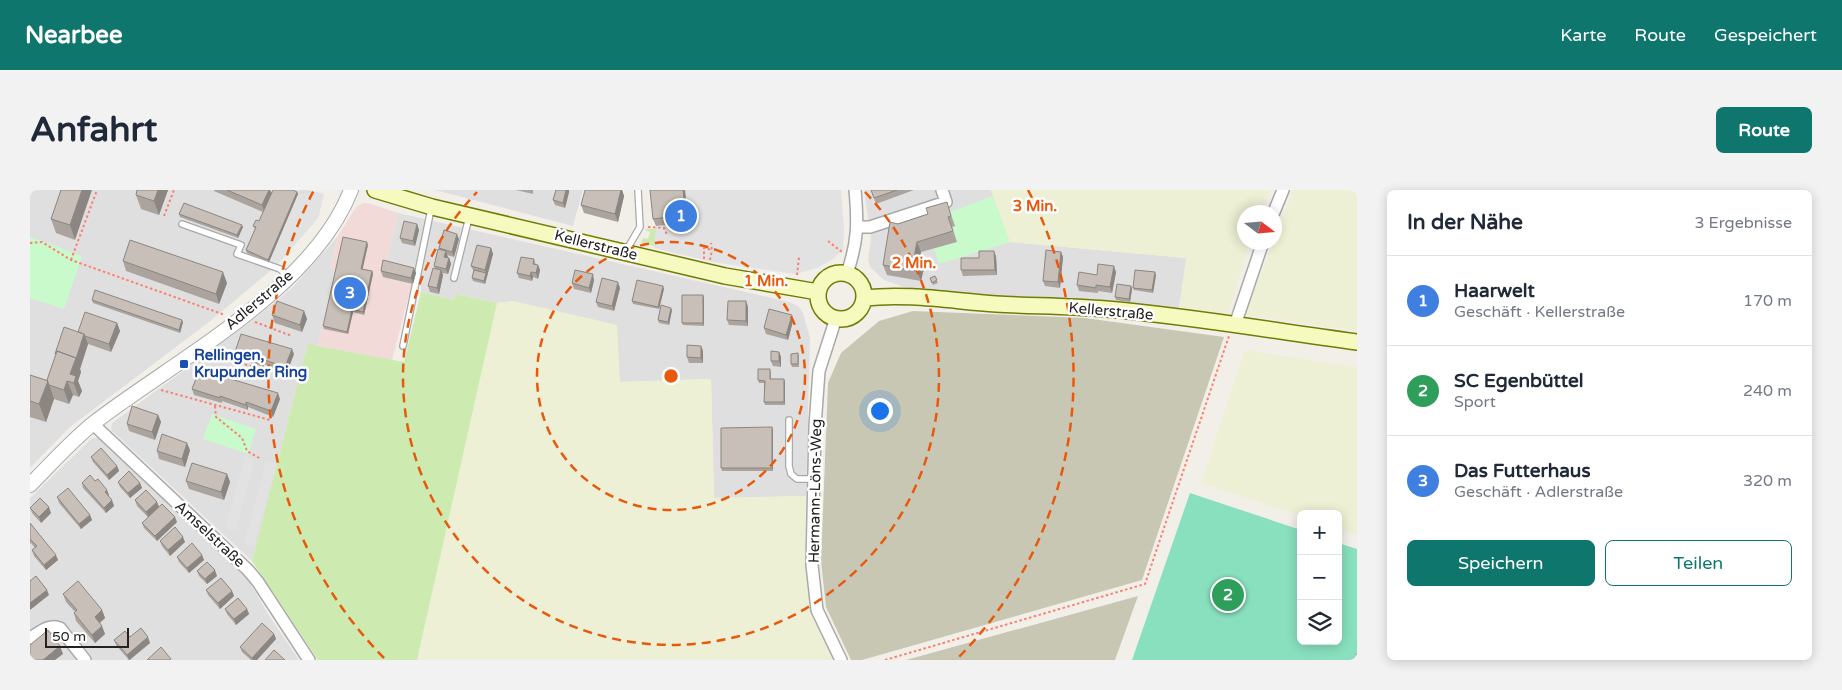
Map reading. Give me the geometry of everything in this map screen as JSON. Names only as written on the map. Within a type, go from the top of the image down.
[{"type":"main road","name":"Kellerstraße","points":[[375,190],[432,207],[725,276],[818,292]]},
{"type":"main road","points":[[834,273],[847,273],[854,276],[860,282],[864,290],[864,298],[858,312],[843,319],[836,318],[828,315],[822,308],[818,301],[818,292],[823,280],[834,273]]},
{"type":"main road","name":"Kellerstraße","points":[[864,298],[883,296],[922,297],[996,304],[1107,309],[1357,342]]},
{"type":"street","name":"Adlerstraße","points":[[30,485],[93,424],[238,321],[288,277],[314,250],[333,226],[350,190]]},
{"type":"street","points":[[847,273],[856,244],[855,190]]},
{"type":"street","points":[[857,227],[870,227],[946,202],[942,190]]},
{"type":"street","points":[[1277,205],[1283,190]]},
{"type":"street","points":[[1235,325],[1260,250]]},
{"type":"street","name":"Hermann-Löns-Weg","points":[[836,318],[820,371],[815,426],[812,565],[817,610],[841,660]]},
{"type":"street","name":"Amselstraße","points":[[93,424],[248,570],[258,582],[309,660]]},
{"type":"street","points":[[30,638],[49,627],[55,626],[60,628],[85,660]]},
{"type":"lane","points":[[627,252],[640,227],[638,190]]},
{"type":"lane","points":[[403,346],[432,207]]},
{"type":"lane","points":[[454,278],[470,215]]},
{"type":"lane","points":[[182,224],[241,244],[237,254],[280,269],[288,277]]},
{"type":"lane","points":[[789,420],[789,466],[791,474],[797,479],[814,479]]},
{"type":"path","points":[[72,260],[97,190]]},
{"type":"path","points":[[164,216],[174,190]]},
{"type":"path","points":[[640,227],[664,228],[667,235]]},
{"type":"path","points":[[828,241],[843,254]]},
{"type":"path","points":[[30,243],[42,242],[72,260],[228,316]]},
{"type":"path","points":[[710,262],[711,242]]},
{"type":"path","points":[[704,261],[704,248],[712,250]]},
{"type":"path","points":[[797,275],[799,257]]},
{"type":"path","points":[[249,320],[292,336]]},
{"type":"path","points":[[885,660],[1145,584],[1231,330],[1235,325]]},
{"type":"path","points":[[205,353],[284,375]]},
{"type":"path","points":[[156,388],[214,406],[270,420]]},
{"type":"path","points":[[214,406],[216,417],[242,438],[247,451],[261,458]]},
{"type":"path","points":[[1355,660],[1357,653]]},
{"type":"shaded area","points":[[30,190],[308,190],[324,194],[318,218],[275,267],[209,322],[70,427],[30,468]]},
{"type":"shaded area","points":[[435,190],[583,190],[573,226]]},
{"type":"shaded area","points":[[685,190],[841,190],[844,227],[843,250],[833,259],[817,268],[795,274],[713,262],[654,248],[656,226],[688,223]]},
{"type":"shaded area","points":[[864,190],[991,190],[1010,242],[1187,258],[1177,318],[932,297],[884,280],[870,267],[868,260],[871,239]]},
{"type":"shaded area","points":[[991,190],[1271,190],[1265,205],[1237,205],[1237,250],[1248,250],[1228,315],[1179,310],[1186,258],[1010,242]]},
{"type":"shaded area","points":[[1293,190],[1357,190],[1357,331],[1245,315],[1270,250],[1282,250],[1282,219]]},
{"type":"shaded area","points":[[298,194],[324,194],[318,218],[275,267],[269,262]]},
{"type":"shaded area","points":[[363,203],[398,213],[383,276],[412,284],[392,360],[318,346],[335,270],[330,268],[338,236],[356,207]]},
{"type":"shaded area","points":[[398,213],[789,302],[798,306],[803,313],[810,338],[806,496],[714,498],[711,379],[619,382],[513,301],[497,303],[456,294],[454,300],[421,292],[421,286],[383,277]]},
{"type":"shaded area","points":[[338,236],[330,268],[335,269],[318,346],[308,344],[252,561],[111,430],[112,423],[249,323],[292,288]]},
{"type":"shaded area","points":[[513,301],[617,325],[620,382],[711,379],[714,498],[806,496],[805,565],[810,606],[836,660],[417,660],[497,303]]},
{"type":"shaded area","points":[[913,311],[1085,318],[1224,337],[1142,580],[862,660],[851,660],[826,607],[821,561],[828,383],[841,353],[879,321]]},
{"type":"shaded area","points":[[1245,350],[1357,367],[1357,535],[1342,530],[1342,510],[1297,510],[1297,515],[1201,483]]},
{"type":"shaded area","points":[[92,438],[100,438],[232,562],[251,584],[268,614],[299,660],[30,660],[30,498]]},
{"type":"shaded area","points":[[245,456],[255,459],[236,530],[225,528]]},
{"type":"shaded area","points":[[266,461],[276,464],[254,546],[244,544]]},
{"type":"shaded area","points":[[1138,596],[1115,660],[906,660]]},
{"type":"green space","points":[[993,196],[1010,242],[939,264],[934,248],[957,241],[951,227],[955,226],[950,212]]},
{"type":"green space","points":[[645,229],[660,229],[701,258],[641,243],[643,238],[648,239],[650,232]]},
{"type":"green space","points":[[30,237],[82,256],[64,309],[30,298]]},
{"type":"green space","points":[[421,292],[454,300],[456,294],[497,303],[417,660],[318,660],[252,561],[308,343],[404,362]]},
{"type":"green space","points":[[212,414],[256,429],[248,454],[203,439]]},
{"type":"green space","points":[[1190,493],[1297,529],[1297,645],[1342,645],[1342,544],[1357,549],[1357,660],[1132,660]]},
{"type":"building","points":[[61,190],[82,190],[70,225],[51,219]]},
{"type":"building","points":[[137,190],[158,190],[154,201],[136,195]]},
{"type":"building","points":[[227,190],[269,190],[262,205]]},
{"type":"building","points":[[273,190],[293,190],[297,192],[268,260],[246,250],[256,227],[253,226],[256,220],[259,221]]},
{"type":"building","points":[[556,190],[566,190],[563,203],[553,200]]},
{"type":"building","points":[[585,190],[621,190],[615,214],[581,205]]},
{"type":"building","points":[[650,190],[683,190],[686,215],[653,219]]},
{"type":"building","points":[[871,190],[897,190],[874,198]]},
{"type":"building","points":[[947,202],[951,216],[948,217],[953,231],[917,242],[914,257],[920,258],[917,271],[883,265],[890,222],[898,224],[928,214],[926,208]]},
{"type":"building","points":[[184,203],[242,225],[237,235],[179,214]]},
{"type":"building","points":[[404,221],[417,224],[413,241],[400,238]]},
{"type":"building","points":[[444,230],[457,234],[452,252],[439,248]]},
{"type":"building","points":[[343,237],[367,242],[361,269],[372,271],[363,312],[352,309],[347,332],[323,326]]},
{"type":"building","points":[[130,240],[223,272],[216,294],[123,261]]},
{"type":"building","points":[[477,245],[491,248],[485,270],[471,266]]},
{"type":"building","points":[[438,249],[446,251],[444,257],[449,258],[446,269],[434,266]]},
{"type":"building","points":[[1046,250],[1061,252],[1058,282],[1043,281]]},
{"type":"building","points":[[979,251],[994,251],[995,270],[961,270],[961,258],[979,258]]},
{"type":"building","points":[[521,257],[534,259],[533,264],[538,265],[536,273],[531,272],[530,276],[517,273]]},
{"type":"building","points":[[383,260],[414,268],[411,278],[381,271]]},
{"type":"building","points":[[1098,264],[1114,266],[1110,287],[1096,285],[1096,288],[1077,285],[1079,272],[1097,275]]},
{"type":"building","points":[[433,268],[441,270],[437,288],[428,286]]},
{"type":"building","points":[[474,270],[486,273],[484,281],[472,278]]},
{"type":"building","points":[[575,270],[593,274],[589,288],[572,283]]},
{"type":"building","points":[[1135,270],[1155,272],[1152,290],[1133,288]]},
{"type":"building","points":[[935,276],[937,280],[932,283],[930,278]]},
{"type":"building","points":[[602,278],[618,282],[612,306],[596,302]]},
{"type":"building","points":[[637,280],[663,286],[658,307],[632,301]]},
{"type":"building","points":[[1117,284],[1131,286],[1129,299],[1115,297]]},
{"type":"building","points":[[95,290],[182,320],[179,330],[92,300]]},
{"type":"building","points":[[682,295],[703,295],[703,323],[682,323]]},
{"type":"building","points":[[277,301],[304,311],[300,325],[272,315]]},
{"type":"building","points":[[728,301],[746,301],[746,321],[727,320]]},
{"type":"building","points":[[661,305],[671,308],[668,322],[658,320]]},
{"type":"building","points":[[769,309],[792,315],[786,335],[764,328]]},
{"type":"building","points":[[85,312],[117,323],[109,344],[78,332]]},
{"type":"building","points":[[64,327],[84,334],[76,359],[57,351],[55,354]]},
{"type":"building","points":[[241,334],[292,349],[285,367],[235,352]]},
{"type":"building","points":[[687,345],[701,346],[701,358],[687,357]]},
{"type":"building","points":[[57,351],[76,358],[70,374],[76,376],[74,383],[67,381],[64,390],[49,385],[47,380]]},
{"type":"building","points":[[771,351],[779,352],[779,361],[771,361]]},
{"type":"building","points":[[798,353],[798,364],[791,364],[791,354]]},
{"type":"building","points":[[758,369],[770,369],[770,379],[784,379],[784,402],[764,402],[765,381],[758,380]]},
{"type":"building","points":[[199,371],[223,380],[224,377],[278,393],[271,411],[246,402],[246,405],[192,389]]},
{"type":"building","points":[[30,375],[48,381],[39,404],[30,401]]},
{"type":"building","points":[[132,406],[158,415],[152,432],[127,424]]},
{"type":"building","points":[[772,427],[772,468],[721,468],[721,428]]},
{"type":"building","points":[[162,434],[187,443],[182,459],[157,451]]},
{"type":"building","points":[[101,448],[117,466],[107,475],[91,457]]},
{"type":"building","points":[[192,463],[227,474],[221,492],[186,481]]},
{"type":"building","points":[[129,471],[140,483],[128,493],[118,482]]},
{"type":"building","points":[[90,475],[95,481],[98,479],[112,500],[104,508],[82,483]]},
{"type":"building","points":[[68,488],[90,515],[79,524],[57,497]]},
{"type":"building","points":[[146,490],[157,502],[146,512],[135,500]]},
{"type":"building","points":[[40,498],[49,507],[39,517],[30,508]]},
{"type":"building","points":[[162,504],[175,517],[155,536],[142,523]]},
{"type":"building","points":[[30,523],[56,555],[44,565],[32,550],[37,546],[30,539]]},
{"type":"building","points":[[175,527],[183,537],[168,550],[160,541]]},
{"type":"building","points":[[192,543],[202,555],[187,568],[177,557]]},
{"type":"building","points":[[207,562],[215,570],[205,579],[197,571]]},
{"type":"building","points":[[36,576],[47,590],[30,603],[30,581]]},
{"type":"building","points":[[221,578],[232,591],[218,603],[206,590]]},
{"type":"building","points":[[78,581],[102,610],[95,617],[102,626],[92,635],[74,613],[77,610],[63,594]]},
{"type":"building","points":[[238,598],[247,609],[234,619],[225,609]]},
{"type":"building","points":[[262,623],[274,634],[252,658],[240,647]]},
{"type":"building","points":[[141,628],[148,637],[127,655],[114,640],[125,631],[130,637]]},
{"type":"building","points":[[48,630],[60,646],[43,660],[30,660],[30,645]]},
{"type":"building","points":[[161,647],[171,659],[147,660]]},
{"type":"building","points":[[274,650],[285,660],[265,660]]},
{"type":"place","name":"Haarwelt","points":[[681,216]]},
{"type":"place","name":"Das Futterhaus","points":[[350,293]]},
{"type":"place","name":"Rellingen, Krupunder Ring","points":[[184,364]]},
{"type":"place","name":"SC Egenbüttel","points":[[1228,595]]}]
